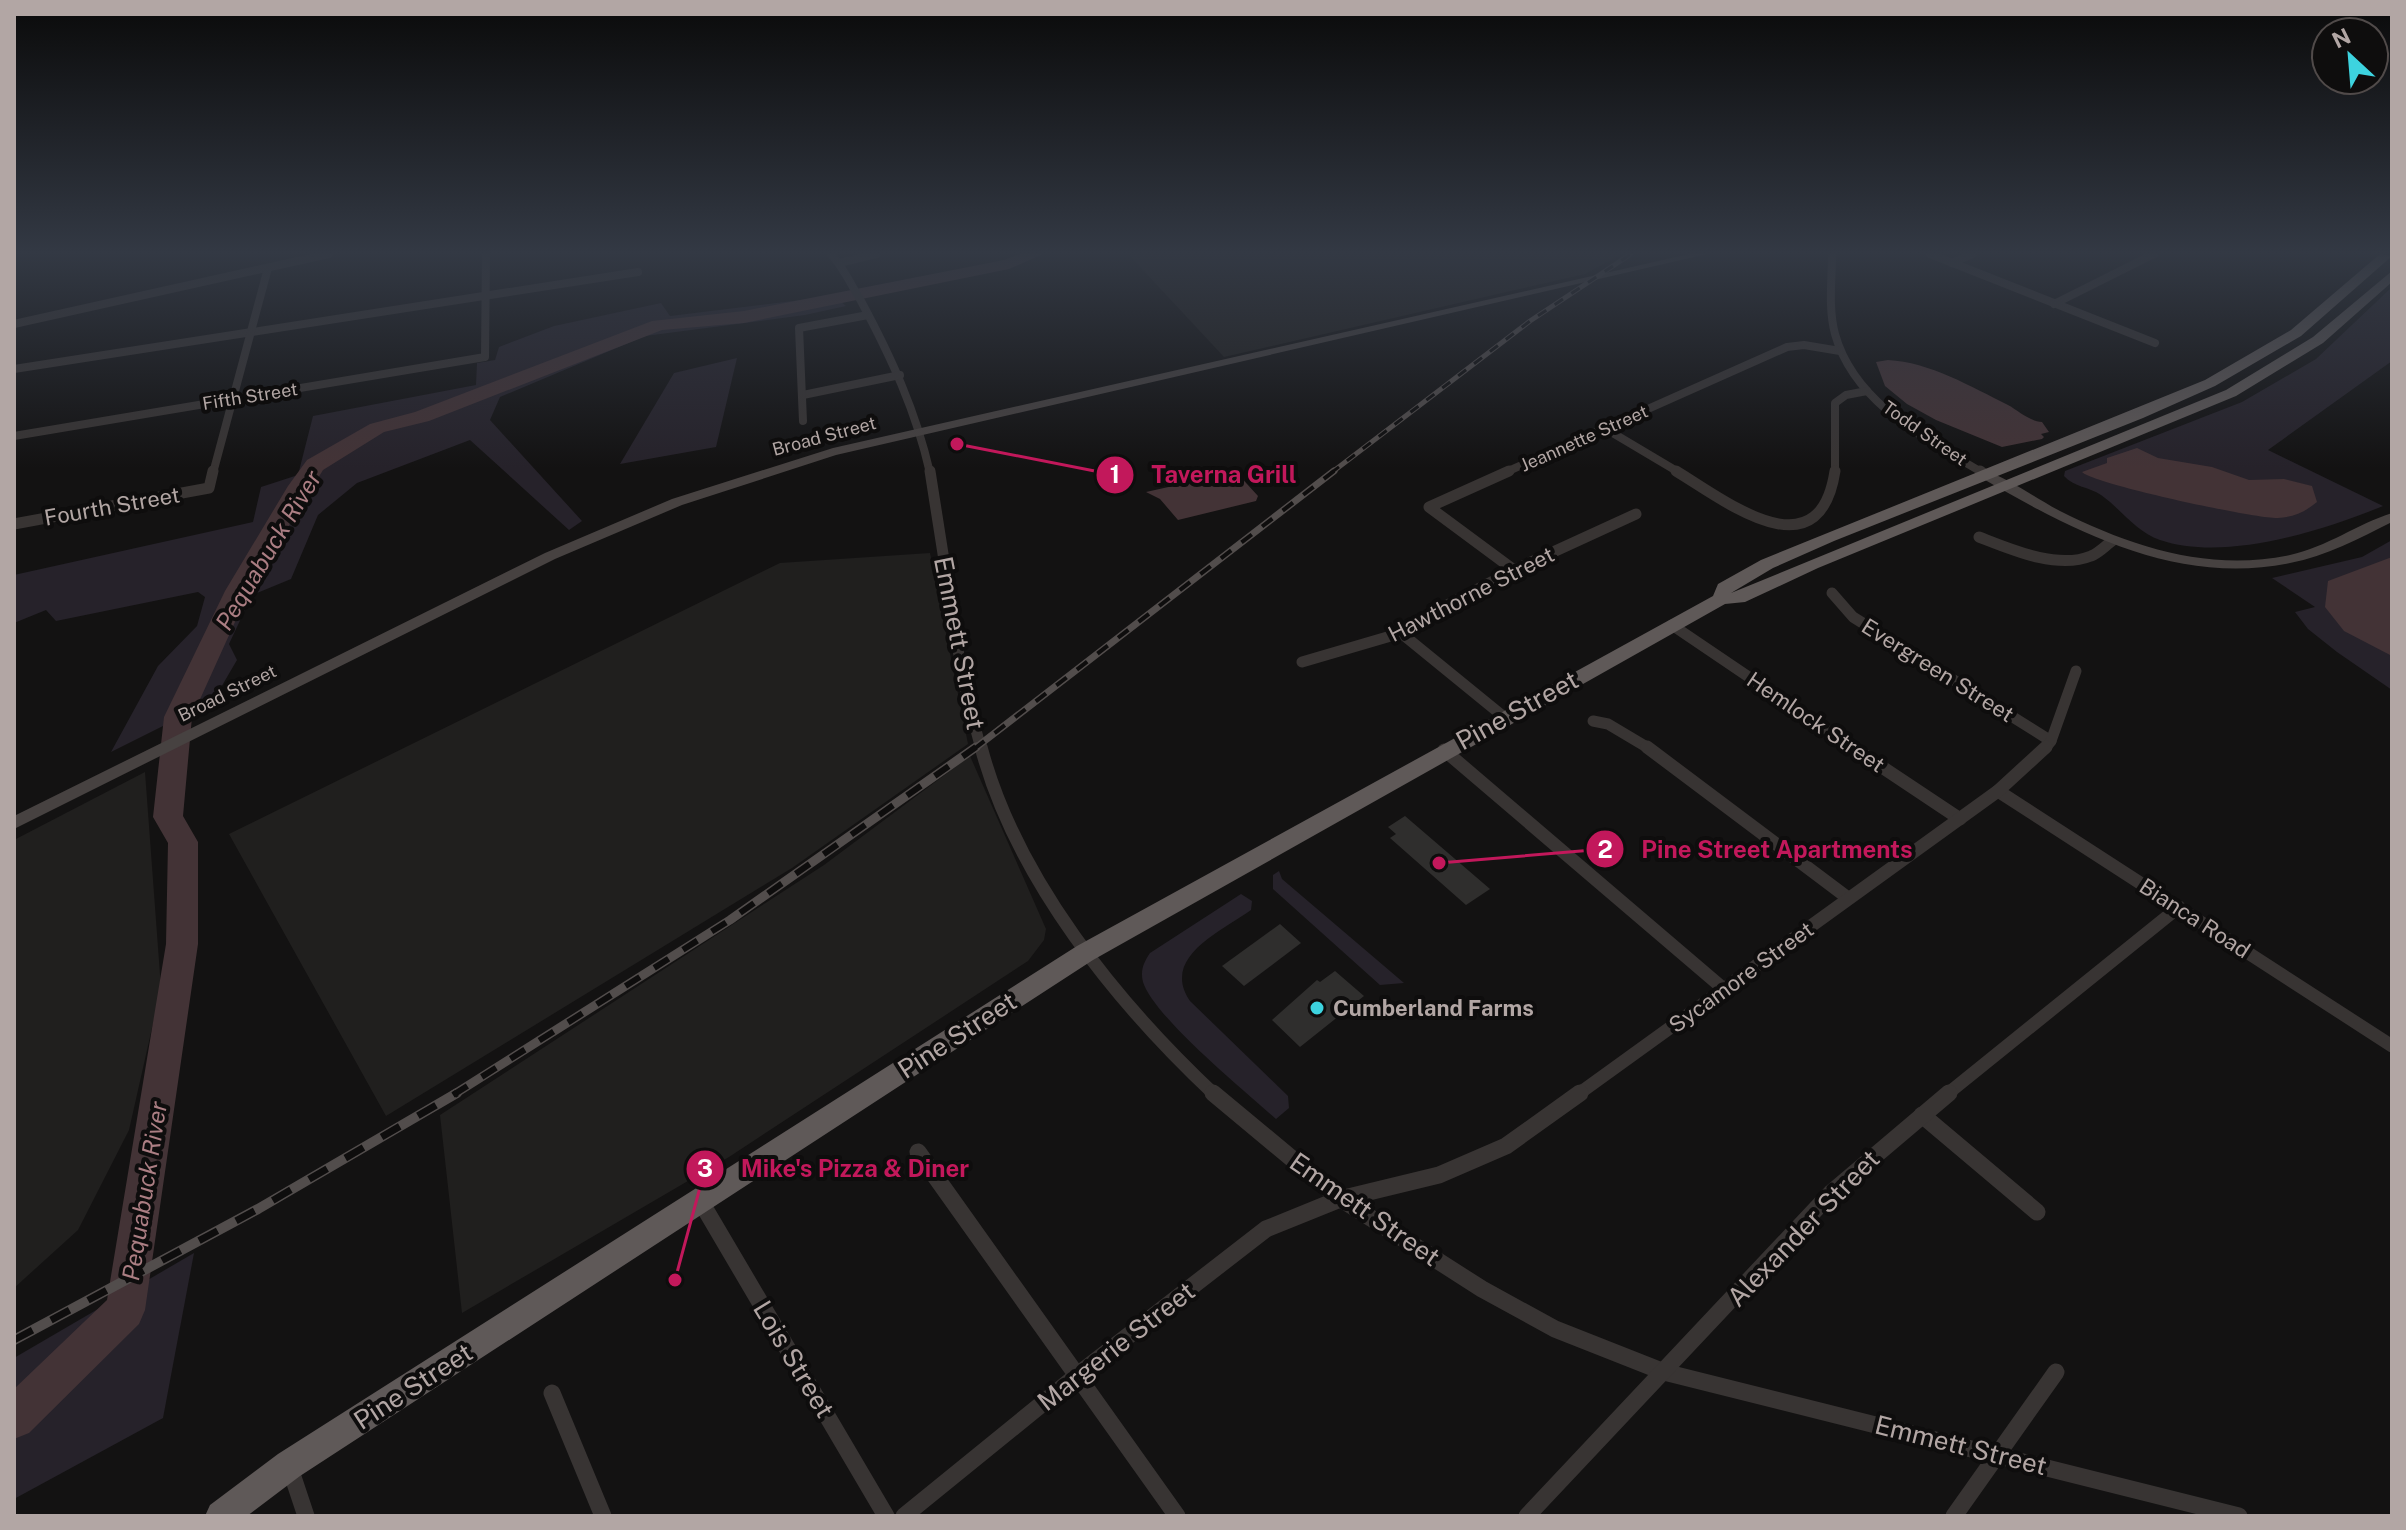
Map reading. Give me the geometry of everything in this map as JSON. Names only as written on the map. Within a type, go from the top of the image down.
[{"type":"highway","name":"Pine Street","points":[[1721,599],[1724,588],[1767,564],[2175,399],[2242,367],[2305,325]]},
{"type":"highway","name":"Pine Street","points":[[221,1516],[289,1465],[1085,953],[1444,750],[1721,599],[1739,598],[1812,564],[2194,410],[2264,375],[2335,325]]},
{"type":"main road","name":"Broad Street","points":[[14,823],[550,556],[640,517],[764,472],[919,432],[1388,325]]},
{"type":"main road","points":[[1984,474],[2089,533],[2171,558],[2232,566],[2290,559],[2357,535],[2392,517]]},
{"type":"street","points":[[233,399],[251,325]]},
{"type":"street","points":[[14,369],[297,325]]},
{"type":"street","name":"Fifth Street","points":[[14,436],[485,357],[485,325]]},
{"type":"street","points":[[803,421],[799,328],[813,325]]},
{"type":"street","name":"Emmett Street","points":[[874,325],[900,375],[919,432],[963,682],[984,757],[1016,841],[1085,953],[1159,1043],[1233,1112],[1340,1199],[1541,1322],[1664,1372],[2239,1516]]},
{"type":"street","name":"Todd Street","points":[[1834,325],[1840,351],[1867,391],[1917,432],[1984,474]]},
{"type":"street","points":[[2109,325],[2155,343]]},
{"type":"street","name":"Jeannette Street","points":[[1514,570],[1429,507],[1787,347],[1804,345],[1840,351]]},
{"type":"street","points":[[803,395],[900,375]]},
{"type":"street","name":"Todd Street","points":[[1606,429],[1757,520],[1774,526],[1791,526],[1809,519],[1827,502],[1834,482],[1835,403],[1846,395],[1867,391]]},
{"type":"street","name":"Fourth Street","points":[[14,524],[209,488],[233,399]]},
{"type":"street","name":"Hawthorne Street","points":[[1302,662],[1401,633],[1407,626],[1514,570],[1636,514]]},
{"type":"street","points":[[1979,537],[2017,552],[2063,558],[2089,557],[2112,541]]},
{"type":"street","name":"Evergreen Street","points":[[1832,593],[1853,617],[2051,741]]},
{"type":"street","name":"Hemlock Street","points":[[1672,625],[1960,819]]},
{"type":"street","points":[[1401,633],[1504,717]]},
{"type":"street","name":"Sycamore Street","points":[[1340,1199],[1439,1175],[1506,1146],[1725,990],[1998,791],[2037,758],[2051,741],[2076,671]]},
{"type":"street","points":[[1593,721],[1608,724],[1637,739],[1848,898]]},
{"type":"street","points":[[1444,750],[1725,990]]},
{"type":"street","name":"Bianca Road","points":[[1998,791],[2392,1046]]},
{"type":"street","name":"Alexander Street","points":[[1527,1516],[1831,1193],[1877,1151],[2179,907]]},
{"type":"street","points":[[1922,1115],[2037,1212]]},
{"type":"street","points":[[918,1152],[1075,1377],[1177,1516]]},
{"type":"street","name":"Margerie Street","points":[[904,1516],[1075,1377],[1266,1229],[1340,1199]]},
{"type":"street","name":"Lois Street","points":[[701,1202],[886,1516]]},
{"type":"street","points":[[1954,1516],[2001,1454],[2056,1372]]},
{"type":"street","points":[[552,1393],[603,1516]]},
{"type":"street","points":[[289,1465],[306,1516]]},
{"type":"shaded area","points":[[726,325],[645,336],[500,397],[490,420],[582,521],[569,530],[470,440],[357,483],[318,515],[291,579],[252,595],[229,644],[237,660],[213,701],[111,752],[158,666],[197,626],[205,597],[198,592],[56,621],[46,610],[14,623],[14,575],[253,522],[261,487],[298,475],[313,416],[476,385],[477,363],[495,360],[499,347],[554,326]]},
{"type":"shaded area","points":[[1195,325],[1361,325],[1224,357]]},
{"type":"shaded area","points":[[2351,325],[2392,325],[2392,361],[2268,450],[2383,506],[2332,525],[2273,541],[2243,546],[2186,546],[2151,536],[2101,495],[2064,476],[2065,471],[2242,402],[2316,359]]},
{"type":"shaded area","points":[[737,358],[716,447],[620,464],[674,373]]},
{"type":"shaded area","points":[[1888,360],[1919,365],[1950,376],[2028,418],[2042,422],[2049,432],[2041,434],[2042,439],[2002,447],[1936,420],[1907,404],[1885,386],[1876,362]]},
{"type":"shaded area","points":[[2137,448],[2158,458],[2212,467],[2249,480],[2284,479],[2312,486],[2317,502],[2294,515],[2264,517],[2143,492],[2082,472],[2107,463],[2107,458]]},
{"type":"shaded area","points":[[1236,472],[1258,496],[1256,501],[1178,520],[1160,499],[1146,492]]},
{"type":"shaded area","points":[[2392,540],[2392,690],[2308,629],[2295,612],[2315,607],[2272,578],[2362,557]]},
{"type":"shaded area","points":[[930,553],[968,744],[792,868],[386,1116],[229,834],[780,563]]},
{"type":"shaded area","points":[[2392,557],[2392,656],[2344,631],[2325,607],[2328,581]]},
{"type":"shaded area","points":[[970,756],[1046,929],[1044,940],[1028,961],[729,1157],[462,1313],[440,1115],[824,865]]},
{"type":"shaded area","points":[[145,772],[161,988],[129,1130],[78,1230],[14,1288],[14,840]]},
{"type":"shaded area","points":[[1279,871],[1282,879],[1404,983],[1380,985],[1273,889],[1273,875]]},
{"type":"shaded area","points":[[1241,894],[1252,901],[1251,910],[1211,936],[1188,958],[1183,971],[1183,985],[1190,1001],[1288,1096],[1289,1108],[1276,1119],[1182,1034],[1151,997],[1142,978],[1143,966],[1150,953]]},
{"type":"shaded area","points":[[194,1253],[163,1418],[14,1499],[14,1358]]},
{"type":"building","points":[[1405,816],[1490,889],[1466,905],[1390,838],[1396,834],[1388,827]]},
{"type":"building","name":"Cumberland Farms","points":[[1280,924],[1301,943],[1244,986],[1222,966]]},
{"type":"building","name":"Cumberland Farms","points":[[1335,971],[1364,996],[1300,1047],[1272,1020],[1317,980],[1320,982]]},
{"type":"waterway","name":"Pequabuck River","points":[[14,1418],[125,1310],[182,944],[183,842],[168,817],[178,717],[237,591],[299,486],[315,465],[377,428],[422,417],[658,325]]},
{"type":"railway","points":[[1331,473],[1524,325]]},
{"type":"railway","points":[[974,749],[1334,471]]},
{"type":"railway","points":[[453,1095],[730,920],[976,747]]},
{"type":"railway","points":[[14,1340],[258,1209],[457,1093]]},
{"type":"place","name":"Taverna Grill","points":[[957,444]]},
{"type":"place","name":"Pine Street Apartments","points":[[1439,863]]},
{"type":"place","name":"Cumberland Farms","points":[[1317,1008]]},
{"type":"place","name":"Mike's Pizza & Diner","points":[[675,1280]]}]
